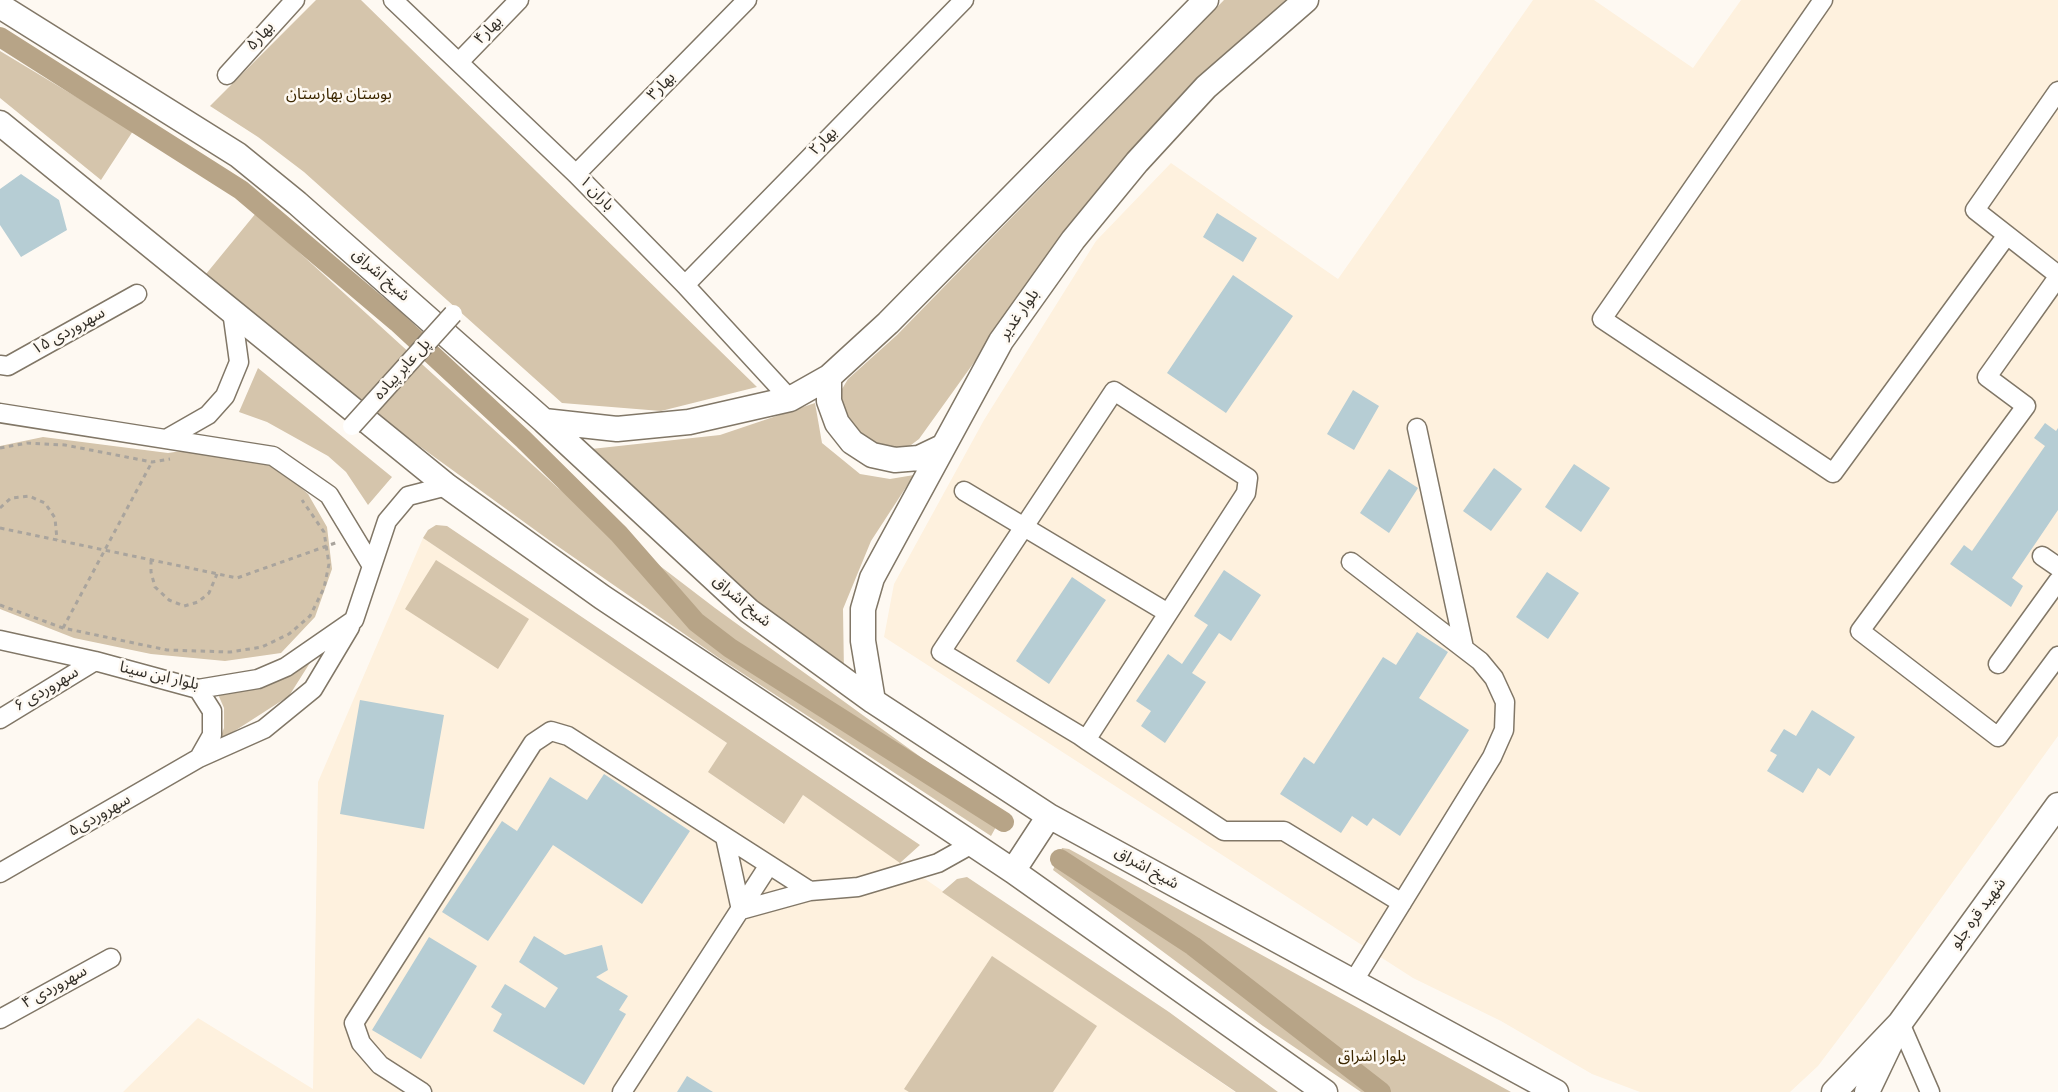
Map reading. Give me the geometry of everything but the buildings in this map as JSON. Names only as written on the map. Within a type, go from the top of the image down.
[{"type":"main road","points":[[544,421],[617,429],[689,422],[790,399],[829,377],[888,323],[1206,0]]},
{"type":"main road","name":"بلوار غدیر","points":[[873,701],[863,641],[863,609],[872,578],[940,448],[1001,341],[1072,240],[1137,162],[1206,87],[1306,0]]},
{"type":"main road","name":"شیخ اشراق","points":[[0,6],[238,155],[297,203],[544,421],[749,611],[873,701],[1049,816],[1556,1092]]},
{"type":"main road","points":[[0,123],[447,486],[602,597],[1013,871],[1325,1092]]},
{"type":"main road","points":[[829,377],[829,401],[837,423],[852,442],[872,455],[895,460],[919,458],[940,448]]},
{"type":"main road","name":"شهید قره جلو","points":[[1900,1023],[2058,805]]},
{"type":"main road","points":[[1013,871],[1049,816]]},
{"type":"main road","points":[[1834,1092],[1900,1023]]},
{"type":"main road","points":[[1867,1092],[1900,1023]]},
{"type":"street","name":"بهار۵","points":[[227,75],[295,0]]},
{"type":"street","name":"باران ۱","points":[[393,0],[576,174],[685,285],[790,399]]},
{"type":"street","name":"بهار۴","points":[[459,63],[519,0]]},
{"type":"street","name":"بهار۳","points":[[576,174],[747,0]]},
{"type":"street","name":"بهار۲","points":[[685,285],[964,0]]},
{"type":"street","points":[[1823,0],[1602,319],[1833,473],[2007,236]]},
{"type":"street","points":[[2058,91],[1975,210],[2058,276],[1987,378],[2026,406],[1860,630],[1998,737],[2058,656]]},
{"type":"street","name":"سهروردی ۱۵","points":[[0,365],[8,366],[137,294]]},
{"type":"street","points":[[166,439],[208,416],[225,396],[239,362],[232,311]]},
{"type":"street","name":"پل عابر پیاده","points":[[352,426],[453,314]]},
{"type":"street","points":[[1086,740],[1246,493],[1248,478],[1114,391],[941,652],[1086,740],[1224,831],[1284,831],[1402,903]]},
{"type":"street","points":[[0,413],[273,456],[329,495],[372,566]]},
{"type":"street","points":[[0,428],[19,416]]},
{"type":"street","points":[[1417,428],[1464,648]]},
{"type":"street","points":[[354,620],[387,521],[408,496],[447,486]]},
{"type":"street","points":[[964,491],[1168,613]]},
{"type":"street","points":[[2042,556],[2058,567]]},
{"type":"street","points":[[1351,562],[1480,661],[1494,678],[1505,702],[1504,730],[1492,757],[1353,981]]},
{"type":"street","points":[[1998,664],[2058,581]]},
{"type":"street","name":"بلوار ابن سینا","points":[[0,640],[95,661],[198,689],[258,679],[286,667],[354,620]]},
{"type":"street","name":"سهروردی۵","points":[[0,873],[199,759],[264,729],[312,689],[354,620]]},
{"type":"street","name":"سهروردی ۶","points":[[0,719],[95,661]]},
{"type":"street","points":[[198,689],[212,711],[212,735],[199,759]]},
{"type":"street","points":[[422,1092],[380,1065],[361,1043],[354,1023],[533,743],[551,731],[568,736],[810,891]]},
{"type":"street","points":[[725,837],[741,910]]},
{"type":"street","points":[[741,910],[810,891],[868,884],[938,863],[972,844]]},
{"type":"street","points":[[622,1092],[769,865]]},
{"type":"street","name":"سهروردی ۴","points":[[0,1019],[111,958]]},
{"type":"street","points":[[1900,1023],[1930,1092]]},
{"type":"path","points":[[0,448],[27,443],[65,445],[152,462],[174,459]]},
{"type":"path","points":[[63,628],[152,462]]},
{"type":"path","points":[[0,605],[63,628],[167,650],[230,652],[262,647],[290,634],[310,616],[324,588],[329,564],[324,532],[315,516],[296,493]]},
{"type":"path","points":[[0,508],[11,498],[29,496],[45,503],[55,518],[57,540]]},
{"type":"path","points":[[0,528],[237,578],[354,536]]},
{"type":"path","points":[[152,560],[151,572],[155,587],[169,600],[184,606],[198,602],[209,593],[216,574]]},
{"type":"shaded area","points":[[1533,0],[1594,0],[1693,68],[1741,0],[2058,0],[2058,736],[1864,1005],[1818,1066],[1790,1092],[1640,1092],[1592,1074],[1501,1021],[1413,978],[884,637],[894,584],[984,420],[1096,241],[1171,163],[1338,279]]},
{"type":"shaded area","points":[[423,538],[727,743],[709,772],[783,824],[803,795],[1235,1092],[123,1092],[198,1018],[313,1089],[318,782]]},
{"type":"green space","name":"بوستان بهارستان","points":[[316,0],[361,0],[757,387],[661,411],[562,403],[304,172],[258,137],[210,106]]},
{"type":"green space","points":[[1224,0],[1290,0],[1146,134],[1039,272],[919,439],[907,448],[888,452],[863,444],[848,420],[839,394],[848,379],[897,335]]},
{"type":"green space","points":[[0,51],[133,131],[101,180],[0,98]]},
{"type":"green space","points":[[256,213],[558,488],[715,608],[1002,816],[991,836],[719,658],[553,543],[411,440],[206,274]]},
{"type":"green space","points":[[258,368],[392,477],[368,505],[346,472],[328,456],[267,422],[239,412]]},
{"type":"green space","points":[[815,403],[822,443],[860,474],[890,479],[914,475],[871,541],[843,609],[844,674],[752,601],[582,450],[720,435]]},
{"type":"green space","points":[[43,437],[168,453],[195,449],[257,458],[284,473],[308,494],[327,527],[332,569],[315,617],[281,653],[225,661],[151,654],[74,638],[0,609],[0,446]]},
{"type":"green space","points":[[436,525],[447,526],[920,845],[900,863],[803,795],[784,824],[708,772],[727,743],[423,538],[428,530]]},
{"type":"green space","points":[[436,560],[529,619],[498,669],[405,609]]},
{"type":"green space","points":[[313,658],[289,696],[219,741],[224,728],[224,708],[217,692]]},
{"type":"green space","name":"بلوار اشراق","points":[[1062,848],[1069,849],[1511,1092],[1361,1092],[1263,1026],[1053,870]]},
{"type":"green space","points":[[967,877],[1169,1012],[1278,1092],[1236,1092],[942,892],[957,879]]},
{"type":"green space","points":[[992,956],[1097,1026],[1053,1092],[909,1092],[904,1089]]},
{"type":"waterway","points":[[0,37],[241,190],[397,322],[523,439],[619,534],[696,622],[730,648],[1004,822]]},
{"type":"waterway","points":[[1060,859],[1193,946],[1381,1092]]}]
